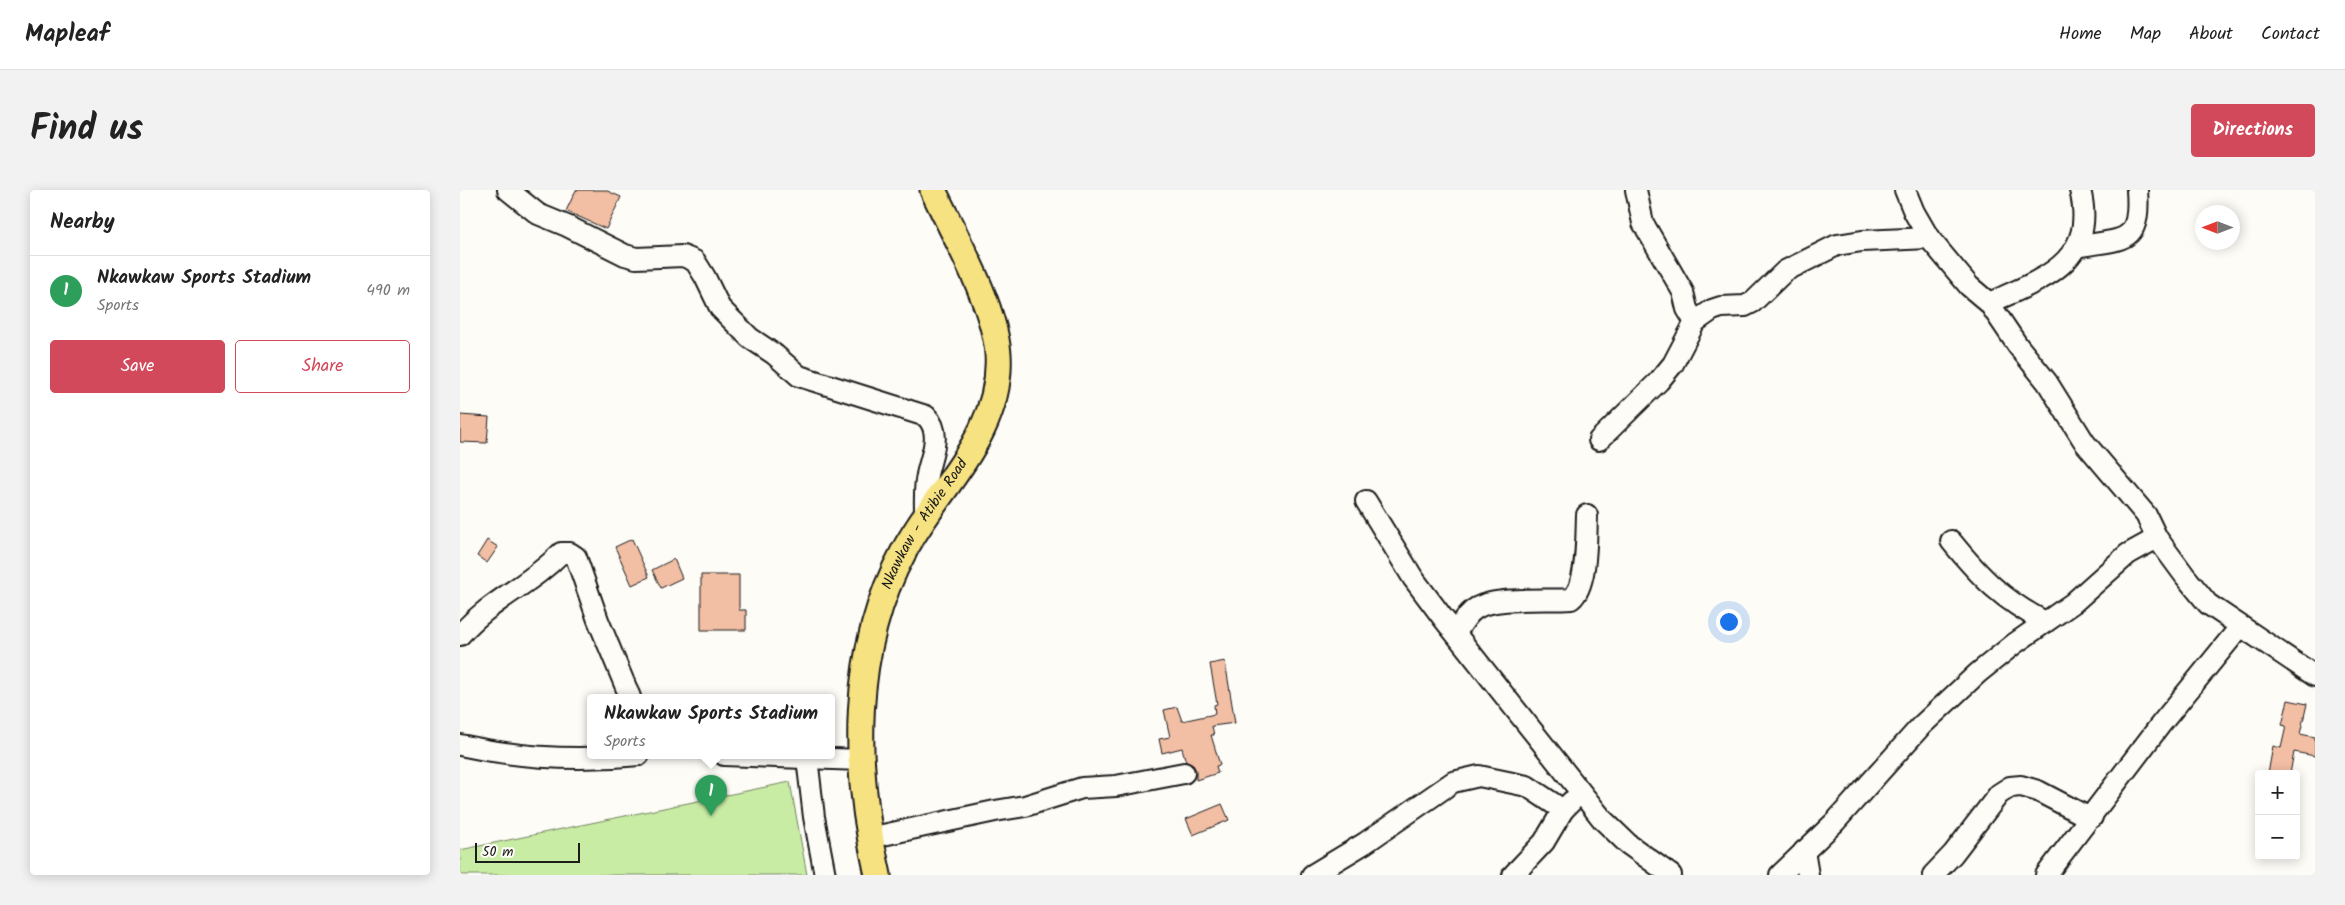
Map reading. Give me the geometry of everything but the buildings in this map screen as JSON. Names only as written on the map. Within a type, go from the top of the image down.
[{"type":"main road","name":"Nkawkaw - Atibie Road","points":[[878,875],[870,838],[861,760],[861,706],[872,640],[891,580],[903,553],[925,513],[958,472],[984,428],[996,382],[998,355],[994,330],[983,299],[933,190]]},
{"type":"street","points":[[508,190],[538,214],[567,226],[625,256],[636,258],[683,256],[694,261],[706,277],[720,308],[750,338],[774,354],[799,376],[926,416],[932,422],[934,442],[924,492],[925,513]]},
{"type":"street","points":[[1636,190],[1643,223],[1683,292],[1687,309],[1695,322]]},
{"type":"street","points":[[1905,190],[1914,212],[1929,238],[1969,286],[1989,303],[2018,346],[2047,382],[2085,442],[2146,515],[2157,538],[2208,604],[2315,676]]},
{"type":"street","points":[[1989,303],[2039,281],[2058,270],[2076,247],[2082,230],[2084,215],[2080,190]]},
{"type":"street","points":[[2076,247],[2126,237],[2136,226],[2139,211],[2137,190]]},
{"type":"street","points":[[1599,440],[1673,364],[1695,322],[1712,310],[1722,307],[1745,306],[1753,302],[1785,271],[1837,244],[1929,238]]},
{"type":"street","points":[[1366,501],[1413,578],[1509,704],[1603,820],[1628,844],[1671,875]]},
{"type":"street","points":[[1456,633],[1475,609],[1490,604],[1520,600],[1571,599],[1577,595],[1583,569],[1588,515]]},
{"type":"street","points":[[1780,875],[1835,822],[1921,726],[1978,673],[2072,603],[2128,554],[2157,538]]},
{"type":"street","points":[[1951,541],[1990,586],[2016,607],[2045,622]]},
{"type":"street","points":[[460,635],[473,620],[519,585],[539,574],[561,553],[570,553],[576,557],[598,620],[629,694]]},
{"type":"street","points":[[2046,875],[2161,724],[2240,627]]},
{"type":"street","points":[[460,745],[543,757],[587,759]]},
{"type":"street","points":[[807,759],[814,817],[825,875]]},
{"type":"street","points":[[834,759],[861,760]]},
{"type":"street","points":[[870,838],[967,816],[1025,806],[1082,788],[1116,786],[1184,773]]},
{"type":"street","points":[[1312,875],[1364,843],[1453,782],[1479,776],[1527,786],[1562,810]]},
{"type":"street","points":[[1932,875],[1952,854],[1999,794],[2010,787],[2021,786],[2038,791],[2076,811],[2092,817]]},
{"type":"street","points":[[1513,875],[1544,842],[1562,810],[1581,792]]},
{"type":"street","points":[[1804,851],[1808,875]]},
{"type":"green space","points":[[790,782],[807,875],[460,875],[460,850]]},
{"type":"place","name":"Nkawkaw Sports Stadium","points":[[711,816]]}]
